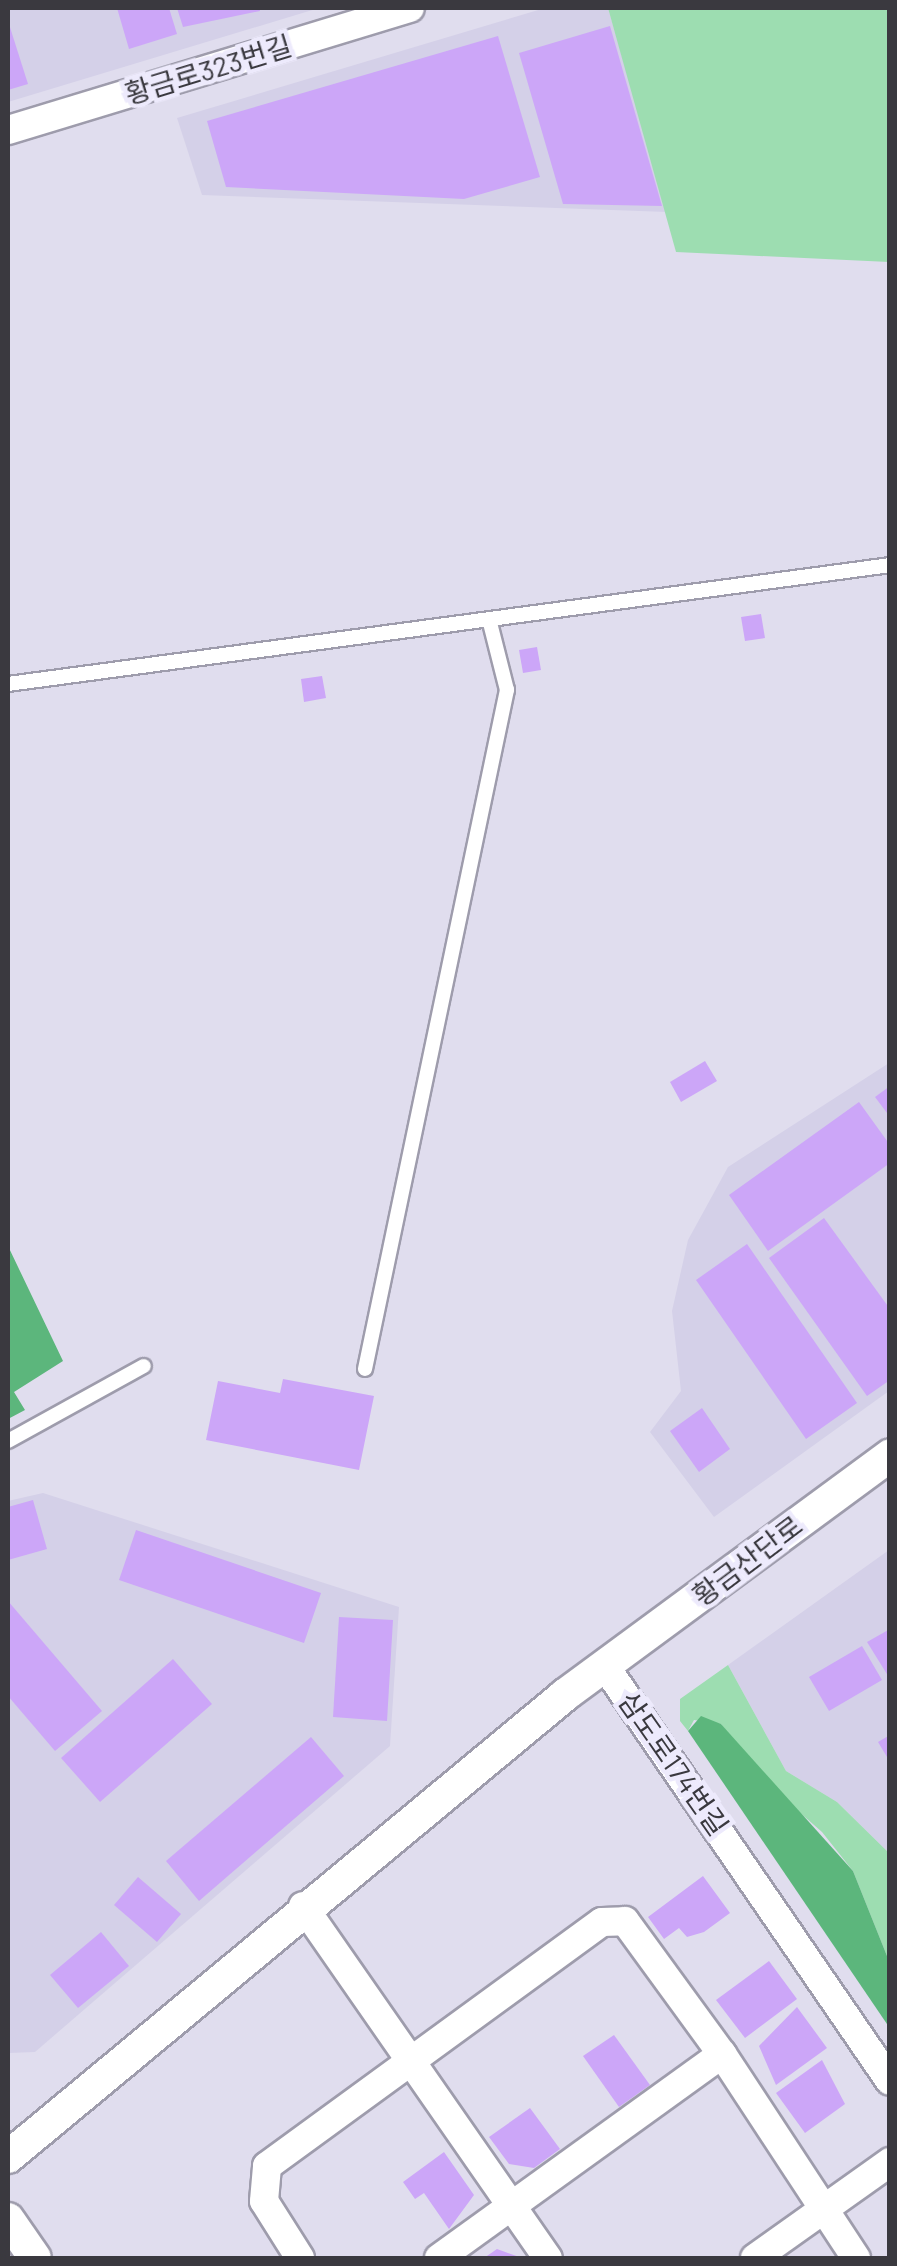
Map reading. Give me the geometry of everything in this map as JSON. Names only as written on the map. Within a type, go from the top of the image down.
[{"type":"street","name":"황금로323번길","points":[[8,130],[410,8]]},
{"type":"street","name":"황금산단로","points":[[606,1666],[890,1455]]},
{"type":"street","name":"삼도로174번길","points":[[8,2157],[303,1906],[606,1666],[890,2082]]},
{"type":"street","points":[[303,1906],[548,2258]]},
{"type":"street","points":[[300,2258],[264,2202],[267,2166],[614,1919],[635,1928],[856,2258]]},
{"type":"street","points":[[439,2258],[722,2054]]},
{"type":"street","points":[[755,2258],[890,2162]]},
{"type":"street","points":[[8,2220],[35,2258]]},
{"type":"lane","points":[[8,684],[890,566]]},
{"type":"lane","points":[[365,1369],[505,702],[506,661],[489,619]]},
{"type":"lane","points":[[8,1441],[144,1366]]},
{"type":"shaded area","points":[[8,8],[319,8],[8,102]]},
{"type":"shaded area","points":[[545,8],[608,8],[667,212],[202,195],[177,118]]},
{"type":"shaded area","points":[[889,1063],[889,1391],[714,1517],[650,1432],[681,1391],[672,1311],[688,1240],[728,1167]]},
{"type":"shaded area","points":[[43,1493],[399,1607],[390,1746],[35,2052],[9,2053],[8,1501]]},
{"type":"shaded area","points":[[889,1550],[889,1853],[837,1802],[786,1771],[728,1665]]},
{"type":"green space","points":[[608,8],[889,8],[889,262],[676,252]]},
{"type":"green space","points":[[8,1246],[63,1361],[14,1392],[25,1410],[8,1419]]},
{"type":"green space","points":[[728,1665],[786,1771],[837,1802],[889,1853],[889,1961],[853,1871],[822,1832],[755,1773],[721,1724],[694,1720],[688,1731],[680,1721],[680,1699]]},
{"type":"green space","points":[[701,1716],[721,1724],[853,1871],[889,1961],[889,2027],[688,1731]]},
{"type":"building","points":[[117,8],[169,8],[177,34],[129,49]]},
{"type":"building","points":[[177,8],[259,8],[260,11],[183,27]]},
{"type":"building","points":[[8,21],[28,84],[8,90]]},
{"type":"building","points":[[610,26],[662,206],[563,204],[519,53]]},
{"type":"building","points":[[498,36],[540,177],[464,199],[226,187],[207,121]]},
{"type":"building","points":[[761,614],[765,638],[745,641],[741,617]]},
{"type":"building","points":[[537,647],[541,670],[523,673],[519,650]]},
{"type":"building","points":[[322,676],[326,698],[304,702],[301,679]]},
{"type":"building","points":[[705,1061],[717,1081],[681,1102],[670,1082]]},
{"type":"building","points":[[890,1086],[890,1117],[875,1097]]},
{"type":"building","points":[[859,1102],[890,1145],[890,1163],[768,1251],[729,1195]]},
{"type":"building","points":[[824,1218],[890,1309],[890,1380],[867,1396],[769,1258]]},
{"type":"building","points":[[747,1244],[857,1403],[806,1439],[696,1280]]},
{"type":"building","points":[[283,1379],[374,1396],[359,1470],[206,1440],[218,1381],[280,1393]]},
{"type":"building","points":[[702,1408],[730,1449],[699,1472],[670,1431]]},
{"type":"building","points":[[33,1500],[47,1549],[8,1560],[8,1507]]},
{"type":"building","points":[[136,1530],[321,1593],[304,1643],[119,1580]]},
{"type":"building","points":[[8,1601],[102,1711],[55,1751],[8,1696]]},
{"type":"building","points":[[339,1617],[393,1620],[387,1721],[333,1717]]},
{"type":"building","points":[[890,1629],[890,1679],[867,1642]]},
{"type":"building","points":[[862,1646],[882,1680],[829,1711],[809,1677]]},
{"type":"building","points":[[173,1659],[212,1704],[100,1802],[61,1758]]},
{"type":"building","points":[[890,1735],[890,1762],[878,1742]]},
{"type":"building","points":[[311,1737],[344,1776],[199,1901],[166,1861]]},
{"type":"building","points":[[703,1876],[730,1913],[704,1932],[687,1937],[679,1928],[664,1939],[648,1917]]},
{"type":"building","points":[[138,1877],[181,1914],[157,1942],[114,1905]]},
{"type":"building","points":[[101,1932],[129,1966],[78,2008],[50,1975]]},
{"type":"building","points":[[769,1961],[797,1999],[745,2038],[716,2000]]},
{"type":"building","points":[[797,2007],[827,2048],[776,2085],[759,2046]]},
{"type":"building","points":[[614,2035],[650,2085],[619,2107],[583,2056]]},
{"type":"building","points":[[822,2060],[845,2104],[805,2133],[776,2093]]},
{"type":"building","points":[[530,2108],[560,2149],[534,2168],[509,2164],[489,2137]]},
{"type":"building","points":[[444,2152],[474,2195],[449,2229],[424,2193],[415,2199],[403,2182]]},
{"type":"building","points":[[497,2249],[522,2258],[484,2258]]}]
